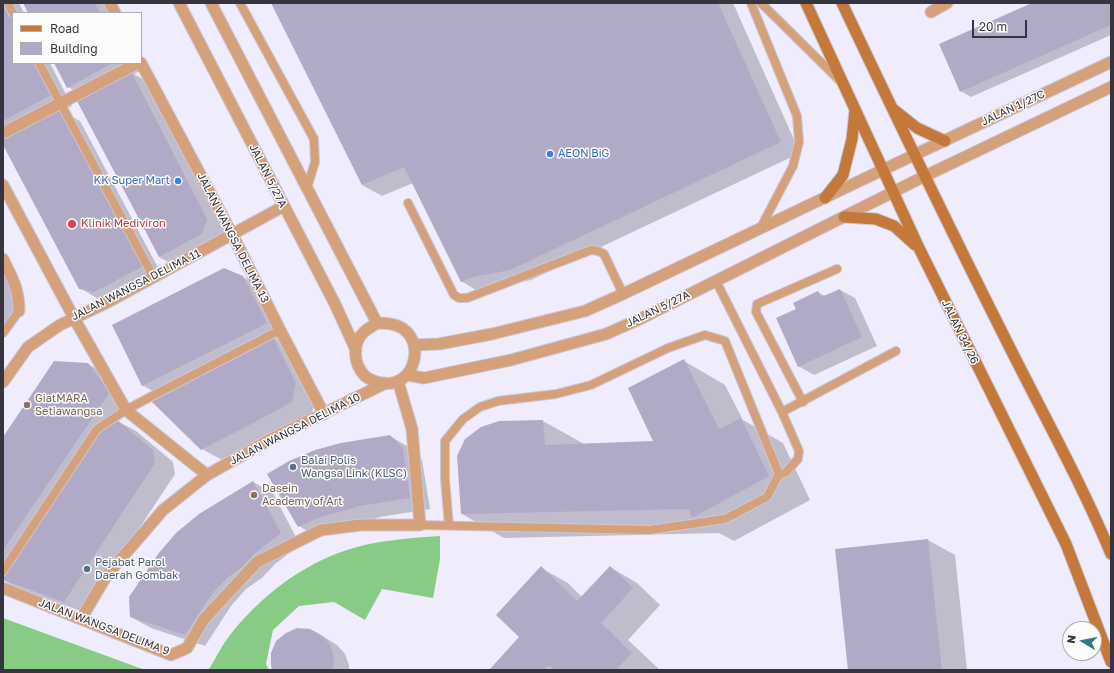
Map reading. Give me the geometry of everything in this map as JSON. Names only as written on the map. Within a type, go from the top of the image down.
[{"type":"main road","name":"JALAN 34/26","points":[[806,3],[918,248],[1066,544],[1111,662]]},
{"type":"main road","points":[[842,3],[891,108],[1092,511],[1111,554]]},
{"type":"main road","points":[[891,108],[917,128],[945,141]]},
{"type":"main road","points":[[825,198],[843,175],[852,139],[855,109]]},
{"type":"main road","points":[[844,217],[876,218],[894,226],[918,248]]},
{"type":"street","points":[[110,3],[114,12]]},
{"type":"street","name":"JALAN 5/27A","points":[[178,3],[335,304],[356,350]]},
{"type":"street","points":[[211,3],[377,323]]},
{"type":"street","points":[[931,12],[947,3]]},
{"type":"street","name":"JALAN 1/27C","points":[[883,170],[1111,62]]},
{"type":"street","points":[[3,133],[136,64]]},
{"type":"street","name":"JALAN WANGSA DELIMA 13","points":[[142,64],[232,234],[324,414]]},
{"type":"street","points":[[925,176],[1111,88]]},
{"type":"street","points":[[414,345],[440,344],[585,311],[883,170]]},
{"type":"street","name":"JALAN 5/27A","points":[[402,378],[424,378],[511,360],[606,334],[640,319],[925,176]]},
{"type":"street","points":[[3,185],[74,318],[126,410],[207,475]]},
{"type":"street","name":"JALAN WANGSA DELIMA 11","points":[[3,382],[28,347],[60,325],[154,278],[284,206]]},
{"type":"street","points":[[3,259],[19,296],[19,311]]},
{"type":"street","points":[[377,323],[389,323],[405,330],[411,337],[416,353],[412,368],[402,378],[384,384],[374,382],[366,376],[360,369],[356,360],[358,340],[364,332],[377,323]]},
{"type":"street","points":[[402,378],[412,429],[420,525]]},
{"type":"street","name":"JALAN WANGSA DELIMA 10","points":[[81,619],[107,575],[163,510],[207,475],[269,440],[384,384]]},
{"type":"street","name":"JALAN WANGSA DELIMA 9","points":[[3,588],[171,655],[187,648],[204,619],[257,562],[321,530],[361,525],[420,525]]},
{"type":"lane","points":[[8,3],[12,12]]},
{"type":"lane","points":[[240,3],[314,139],[315,162],[307,188]]},
{"type":"lane","points":[[751,3],[797,116],[799,142],[793,166],[760,229]]},
{"type":"lane","points":[[761,3],[841,82]]},
{"type":"lane","points":[[40,64],[154,278]]},
{"type":"lane","points":[[408,203],[454,295],[459,298],[467,298],[591,250],[604,254],[623,294]]},
{"type":"lane","points":[[803,402],[755,309],[757,304],[837,269]]},
{"type":"lane","points":[[716,281],[782,412],[799,451],[798,459],[785,473],[779,474]]},
{"type":"lane","points":[[3,333],[19,311]]},
{"type":"lane","points":[[3,571],[97,429],[126,410],[280,330]]},
{"type":"lane","points":[[420,525],[449,526],[650,530],[665,528],[725,519],[767,497],[779,474],[725,341],[705,335],[668,348],[591,385],[556,394],[498,401],[480,407],[463,419],[446,441],[445,479],[449,526]]},
{"type":"lane","points":[[782,412],[896,351]]},
{"type":"green space","points":[[440,536],[440,559],[433,598],[382,589],[365,620],[334,602],[299,606],[273,630],[266,664],[269,670],[206,670],[209,669],[230,635],[245,618],[278,587],[296,574],[336,554],[358,547],[380,542]]},
{"type":"green space","points":[[3,618],[145,670],[3,670]]},
{"type":"building","points":[[3,3],[6,3],[12,15],[12,64],[38,64],[53,94],[3,121]]},
{"type":"building","points":[[23,3],[95,3],[100,12],[28,12]]},
{"type":"building","name":"AEON BiG","points":[[271,3],[718,3],[781,142],[510,270],[473,277],[461,282],[404,167],[362,185]]},
{"type":"building","points":[[1032,3],[1111,3],[1111,25],[960,92],[939,44]]},
{"type":"building","points":[[55,64],[111,64],[67,88]]},
{"type":"building","points":[[131,71],[207,219],[202,234],[159,257],[76,99]]},
{"type":"building","points":[[60,108],[144,266],[94,292],[79,289],[3,145],[3,139]]},
{"type":"building","points":[[224,268],[243,276],[267,323],[142,386],[112,325]]},
{"type":"building","points":[[840,289],[862,337],[798,367],[776,318],[796,309],[793,303],[818,291],[821,297]]},
{"type":"building","points":[[272,335],[296,383],[292,402],[274,412],[201,450],[150,400]]},
{"type":"building","points":[[684,359],[719,429],[741,418],[769,476],[692,518],[689,509],[461,514],[457,456],[465,439],[481,427],[499,421],[543,420],[545,445],[653,441],[628,388]]},
{"type":"building","points":[[54,361],[88,363],[110,392],[3,550],[3,437]]},
{"type":"building","points":[[116,419],[153,450],[155,463],[64,602],[3,580],[3,572],[101,426]]},
{"type":"building","points":[[390,435],[403,448],[410,498],[360,506],[318,518],[298,527],[267,474],[289,461],[315,450],[341,443]]},
{"type":"building","points":[[253,481],[281,533],[255,553],[242,567],[227,578],[211,595],[185,635],[130,617],[129,597],[158,554],[176,533],[199,514]]},
{"type":"building","points":[[928,539],[942,670],[848,670],[835,549]]},
{"type":"building","points":[[541,566],[577,601],[610,566],[633,588],[601,623],[632,653],[616,670],[554,670],[549,665],[544,670],[489,670],[519,637],[496,615]]},
{"type":"building","points":[[297,628],[310,629],[321,635],[330,644],[334,656],[333,670],[272,670],[271,653],[276,641],[286,633]]},
{"type":"place","name":"AEON BiG","points":[[550,154]]},
{"type":"place","name":"KK Super Mart","points":[[178,181]]},
{"type":"place","name":"Klinik Mediviron","points":[[72,224]]},
{"type":"place","name":"GiatMARA Setiawangsa","points":[[27,405]]},
{"type":"place","name":"Balai Polis Wangsa Link (KLSC)","points":[[293,467]]},
{"type":"place","name":"Dasein Academy of Art","points":[[254,495]]},
{"type":"place","name":"Pejabat Parol Daerah Gombak","points":[[87,569]]}]
